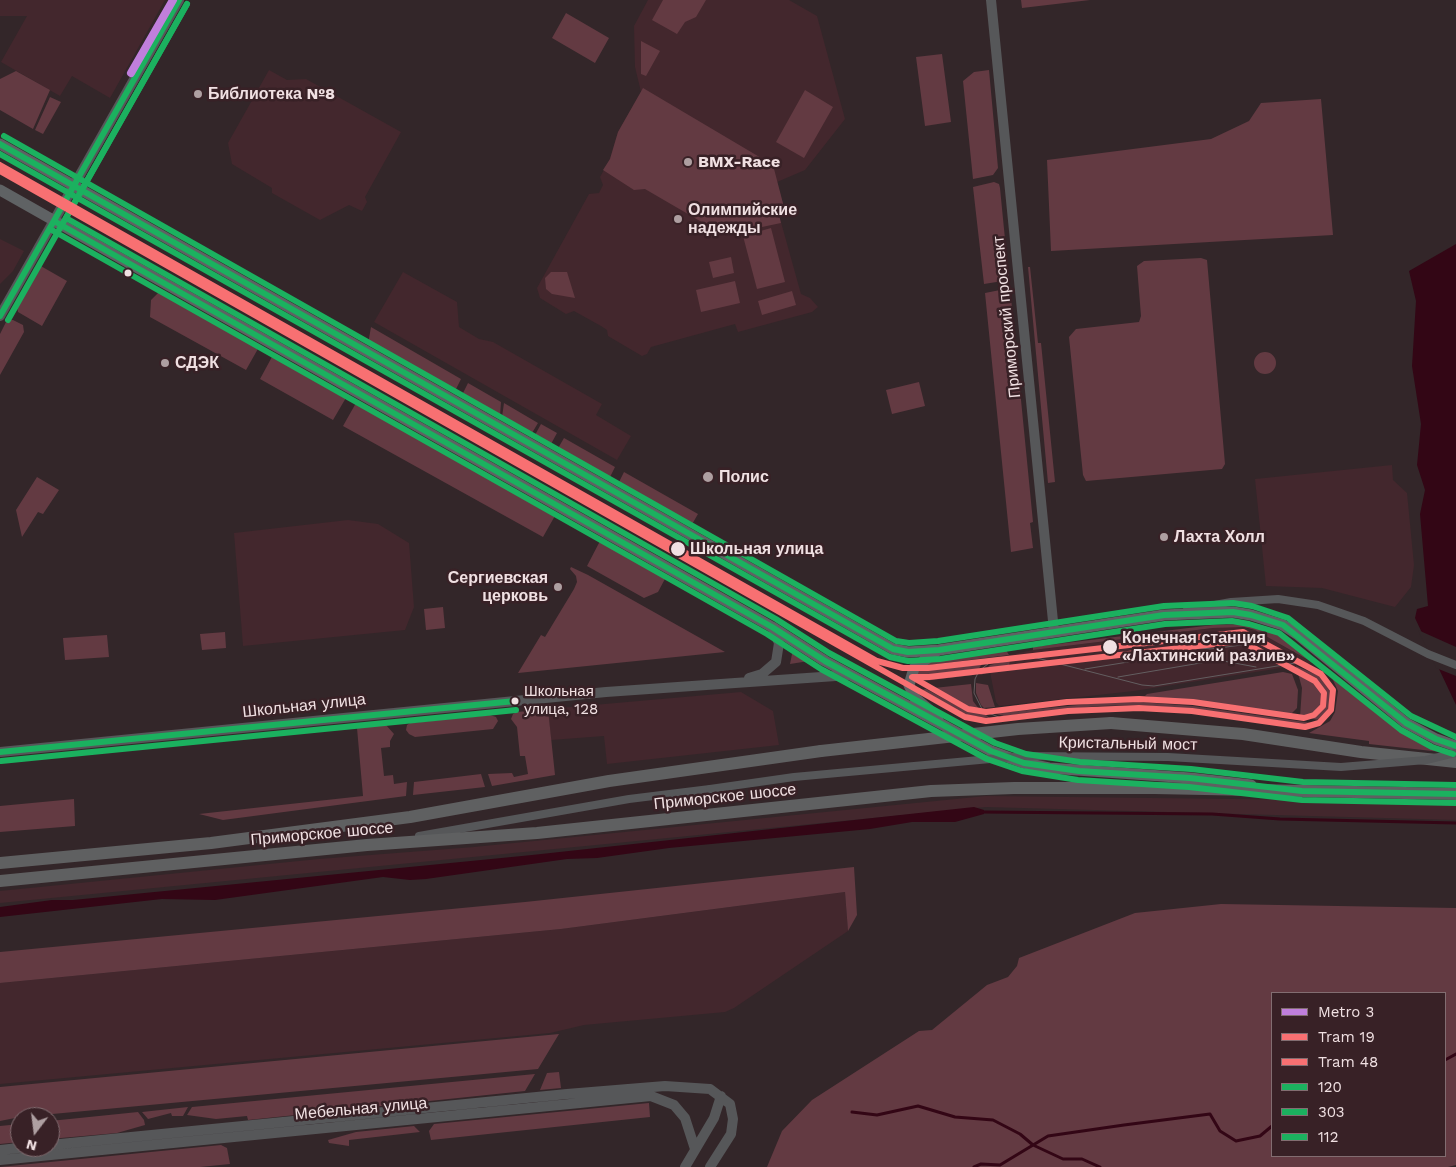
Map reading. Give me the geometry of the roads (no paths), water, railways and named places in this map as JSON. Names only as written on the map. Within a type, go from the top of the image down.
[{"type":"main road","points":[[0,144],[880,643],[908,652],[939,650],[1164,615],[1233,612],[1266,618],[1283,625],[1297,634],[1406,723],[1436,739],[1456,746]]},
{"type":"main road","points":[[0,190],[772,627],[850,675],[961,736],[999,754],[1049,768],[1190,778],[1302,791]]},
{"type":"main road","points":[[939,650],[925,658],[914,668],[910,680],[910,692],[961,736]]},
{"type":"main road","name":"Приморское шоссе","points":[[0,863],[211,842],[392,819],[609,781],[821,751],[1018,729],[1111,722],[1214,731],[1351,751],[1456,762]]},
{"type":"main road","name":"Приморское шоссе","points":[[0,881],[367,845],[537,833],[941,791],[1014,788],[1154,788],[1456,794]]},
{"type":"street","points":[[0,316],[179,0]]},
{"type":"street","name":"Приморский проспект","points":[[991,0],[1054,631]]},
{"type":"street","points":[[1164,615],[1222,604],[1278,599],[1318,605],[1344,612],[1388,632],[1428,654],[1456,665]]},
{"type":"street","points":[[732,682],[762,674],[776,662],[779,643],[772,627]]},
{"type":"street","name":"Школьная улица","points":[[0,752],[732,682],[764,682],[850,675]]},
{"type":"street","name":"Кристальный мост","points":[[367,845],[630,799],[710,788],[794,777],[1023,756],[1168,757],[1341,767],[1426,760],[1456,753]]},
{"type":"street","name":"Мебельная улица","points":[[60,1144],[650,1086],[698,1087],[710,1090],[721,1096]]},
{"type":"street","name":"Мебельная улица","points":[[0,1160],[651,1096],[674,1105],[685,1118],[695,1149]]},
{"type":"street","points":[[685,1167],[714,1118],[721,1096],[730,1104],[733,1120],[731,1134],[710,1167]]},
{"type":"waterway","points":[[981,812],[1212,814],[1280,819],[1456,823]]},
{"type":"waterway","points":[[1446,1059],[1456,1054]]},
{"type":"waterway","points":[[852,1112],[877,1115],[918,1106],[955,1117],[993,1120],[1020,1134],[1033,1145],[1063,1159],[1082,1159],[1100,1167]]},
{"type":"waterway","points":[[974,1167],[981,1164],[1000,1165],[1048,1136],[1124,1125],[1210,1114],[1220,1131],[1236,1141],[1260,1136],[1271,1127]]},
{"type":"tram line","name":"19","points":[[0,165],[877,661],[903,668],[928,668],[1243,632],[1321,674],[1333,690],[1331,710],[1319,723],[1305,727],[1192,711],[1139,708],[1068,711],[986,721],[965,717],[0,171]]},
{"type":"tram line","name":"48","points":[[1241,641],[1315,681],[1324,693],[1323,706],[1314,715],[1304,718],[1193,702],[1139,699],[1067,702],[986,712],[968,709],[912,677],[929,677],[1241,641]]},
{"type":"tram line","points":[[1067,663],[1180,646],[1211,649],[1265,642]]},
{"type":"tram line","points":[[1085,669],[1196,651]]},
{"type":"tram line","points":[[1029,656],[1142,685],[1154,686],[1302,662]]},
{"type":"tram line","points":[[993,660],[979,671],[975,679],[974,693],[983,711],[1004,719]]},
{"type":"tram line","points":[[1118,677],[1218,660],[1256,667]]},
{"type":"metro line","name":"3","points":[[131,73],[173,0]]},
{"type":"place","name":"Библиотека №8","points":[[198,94]]},
{"type":"place","name":"BMX-Race","points":[[688,162]]},
{"type":"place","name":"Олимпийские надежды","points":[[678,219]]},
{"type":"place","name":"СДЭК","points":[[165,363]]},
{"type":"place","name":"Полис","points":[[708,477]]},
{"type":"place","name":"Лахта Холл","points":[[1164,537]]},
{"type":"place","name":"Школьная улица","points":[[678,549]]},
{"type":"place","name":"Сергиевская церковь","points":[[558,587]]},
{"type":"place","name":"Конечная станция «Лахтинский разлив»","points":[[1110,647]]},
{"type":"place","name":"Школьная улица, 128","points":[[515,701]]}]
